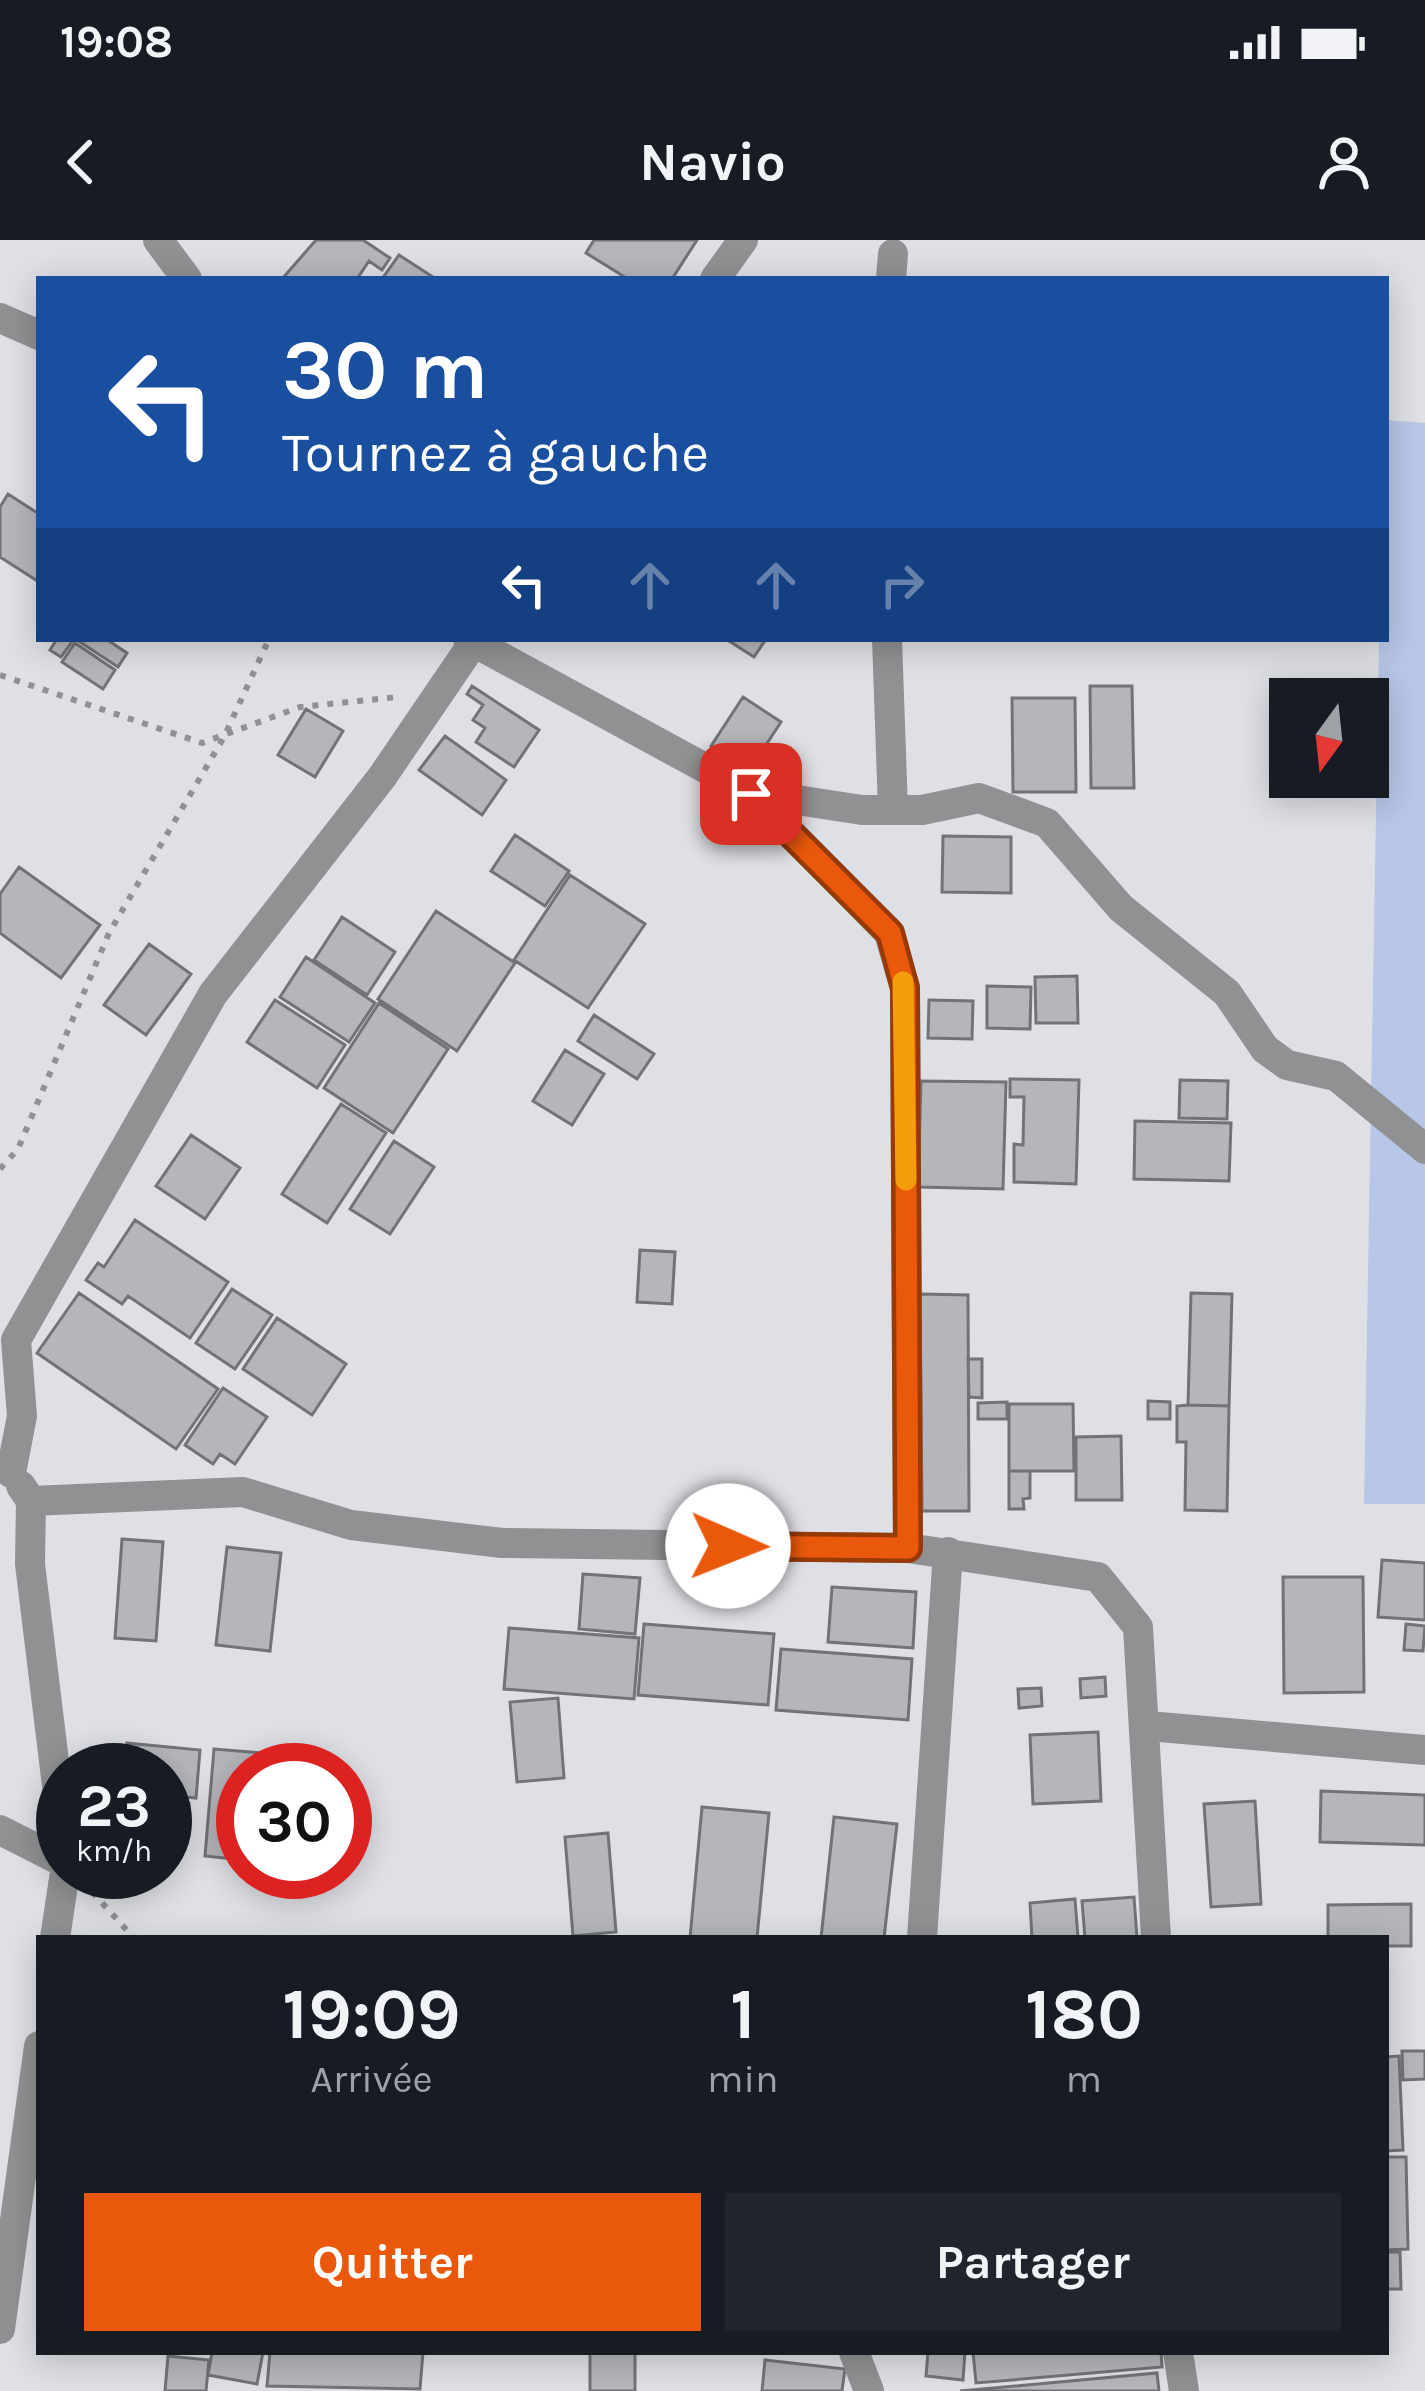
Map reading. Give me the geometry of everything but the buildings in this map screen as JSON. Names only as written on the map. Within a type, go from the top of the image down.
[{"type":"street","points":[[158,240],[185,276]]},
{"type":"street","points":[[717,276],[743,240]]},
{"type":"street","points":[[0,318],[36,334]]},
{"type":"street","points":[[52,1743],[31,1564],[31,1501],[6,1466],[22,1416],[8,1338],[213,994],[382,777],[471,642]]},
{"type":"street","points":[[476,642],[751,794],[890,933],[905,988],[908,1548]]},
{"type":"street","points":[[887,642],[893,810]]},
{"type":"street","points":[[751,794],[893,810],[979,798],[1046,823],[1120,908],[1227,993],[1265,1049],[1287,1065],[1336,1076],[1425,1149]]},
{"type":"street","points":[[31,1501],[243,1492],[351,1525],[502,1543],[908,1548],[1098,1576],[1138,1627],[1148,1726],[1156,1935]]},
{"type":"street","points":[[922,1935],[948,1552]]},
{"type":"street","points":[[1148,1726],[1425,1750]]},
{"type":"street","points":[[0,1829],[36,1848]]},
{"type":"street","points":[[56,1935],[70,1899]]},
{"type":"street","points":[[0,2329],[22,2124],[36,2060]]},
{"type":"street","points":[[855,2355],[868,2391]]},
{"type":"street","points":[[1178,2355],[1184,2391]]},
{"type":"path","points":[[0,1168],[18,1149],[110,933],[224,737],[268,642]]},
{"type":"path","points":[[0,675],[202,743],[300,707],[414,696]]},
{"type":"path","points":[[96,1899],[131,1935]]},
{"type":"shaded area","points":[[1389,420],[1425,423],[1425,1504],[1364,1504],[1376,798],[1389,798],[1389,678],[1378,678],[1379,642],[1389,642]]},
{"type":"slow traffic","points":[[903,982],[906,1180]]},
{"type":"route","points":[[728,1546],[908,1548],[905,988],[890,933],[751,794]]}]
